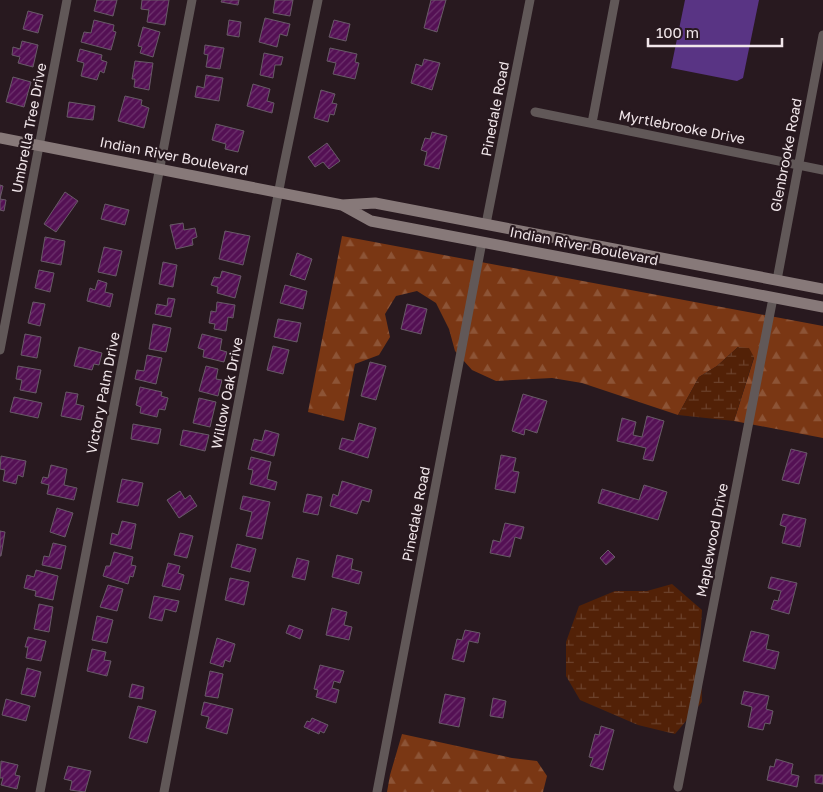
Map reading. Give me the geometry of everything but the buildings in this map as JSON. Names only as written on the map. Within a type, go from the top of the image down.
[{"type":"main road","name":"Indian River Boulevard","points":[[0,138],[342,205],[375,203],[823,289]]},
{"type":"main road","name":"Indian River Boulevard","points":[[342,205],[371,221],[823,307]]},
{"type":"main road","points":[[749,293],[770,287],[777,280]]},
{"type":"main road","points":[[773,298],[785,288],[800,284]]},
{"type":"street","name":"Umbrella Tree Drive","points":[[0,350],[67,0]]},
{"type":"street","name":"Victory Palm Drive","points":[[40,792],[192,0]]},
{"type":"street","name":"Willow Oak Drive","points":[[164,792],[279,192],[318,0]]},
{"type":"street","name":"Pinedale Road","points":[[486,224],[530,0]]},
{"type":"street","points":[[592,123],[615,0]]},
{"type":"street","name":"Glenbrooke Road","points":[[777,280],[823,35]]},
{"type":"street","name":"Myrtlebrooke Drive","points":[[535,112],[823,170]]},
{"type":"street","name":"Pinedale Road","points":[[377,792],[482,242]]},
{"type":"street","name":"Maplewood Drive","points":[[678,787],[773,298]]},
{"type":"green space","points":[[342,236],[823,326],[823,438],[734,421],[754,358],[738,347],[717,366],[699,377],[678,415],[582,383],[552,378],[496,381],[472,370],[455,351],[449,329],[436,303],[417,291],[396,296],[385,314],[390,337],[379,355],[355,364],[344,421],[308,412]]},
{"type":"green space","points":[[738,347],[749,348],[754,357],[734,421],[678,415],[699,377],[717,366]]},
{"type":"green space","points":[[672,584],[702,610],[700,644],[702,702],[675,734],[638,725],[580,700],[566,676],[566,642],[579,606],[615,591],[647,591]]},
{"type":"green space","points":[[402,734],[512,758],[537,761],[547,776],[543,792],[387,792]]},
{"type":"shaded area","points":[[685,0],[759,0],[743,78],[737,81],[671,68]]}]
